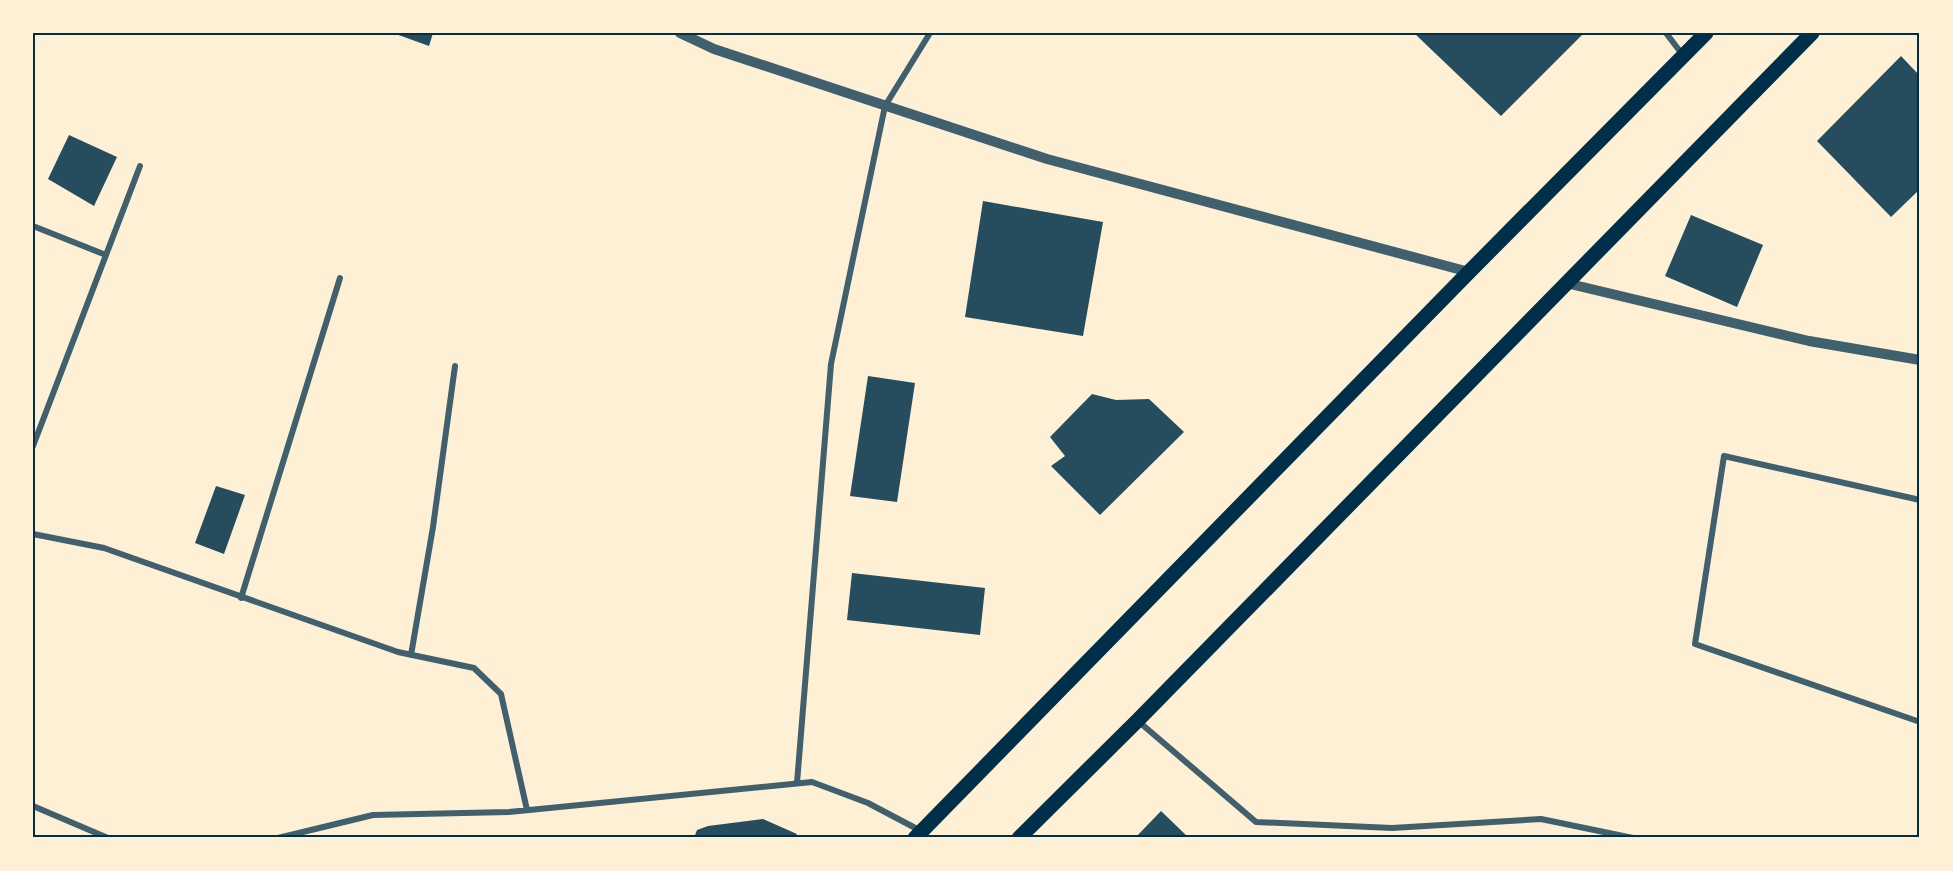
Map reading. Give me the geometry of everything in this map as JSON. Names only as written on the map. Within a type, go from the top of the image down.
[{"type":"main road","points":[[918,835],[1706,33]]},
{"type":"main road","points":[[1019,838],[1138,720],[1812,33]]},
{"type":"street","points":[[680,33],[714,50],[1047,159],[1469,272]]},
{"type":"street","points":[[797,783],[831,364],[885,106],[930,33]]},
{"type":"street","points":[[1666,33],[1684,55]]},
{"type":"street","points":[[33,446],[140,166]]},
{"type":"street","points":[[33,226],[106,255]]},
{"type":"street","points":[[242,598],[340,278]]},
{"type":"street","points":[[1566,283],[1809,341],[1920,360]]},
{"type":"street","points":[[411,655],[433,526],[456,366]]},
{"type":"street","points":[[1920,500],[1724,456],[1695,644],[1920,722]]},
{"type":"street","points":[[33,534],[104,548],[398,652],[474,668],[501,694],[526,810]]},
{"type":"street","points":[[1138,720],[1256,822],[1392,828],[1541,819],[1633,838]]},
{"type":"street","points":[[278,838],[373,815],[526,810],[812,782],[868,803],[918,835]]},
{"type":"street","points":[[33,806],[108,838]]},
{"type":"building","points":[[393,33],[433,33],[429,46]]},
{"type":"building","points":[[1416,33],[1584,33],[1501,116]]},
{"type":"building","points":[[1901,56],[1920,76],[1920,189],[1891,217],[1817,141]]},
{"type":"building","points":[[69,135],[117,157],[94,206],[48,179]]},
{"type":"building","points":[[983,201],[1103,222],[1083,336],[965,317]]},
{"type":"building","points":[[1691,215],[1763,245],[1737,307],[1665,276]]},
{"type":"building","points":[[868,376],[915,383],[897,502],[850,496]]},
{"type":"building","points":[[1092,394],[1116,400],[1149,399],[1184,432],[1100,515],[1051,466],[1065,456],[1050,437]]},
{"type":"building","points":[[216,486],[245,495],[224,554],[195,543]]},
{"type":"building","points":[[852,573],[985,588],[980,635],[847,620]]},
{"type":"building","points":[[1161,811],[1189,838],[1135,838]]},
{"type":"building","points":[[763,819],[797,834],[794,838],[694,838],[697,830],[708,826]]}]
